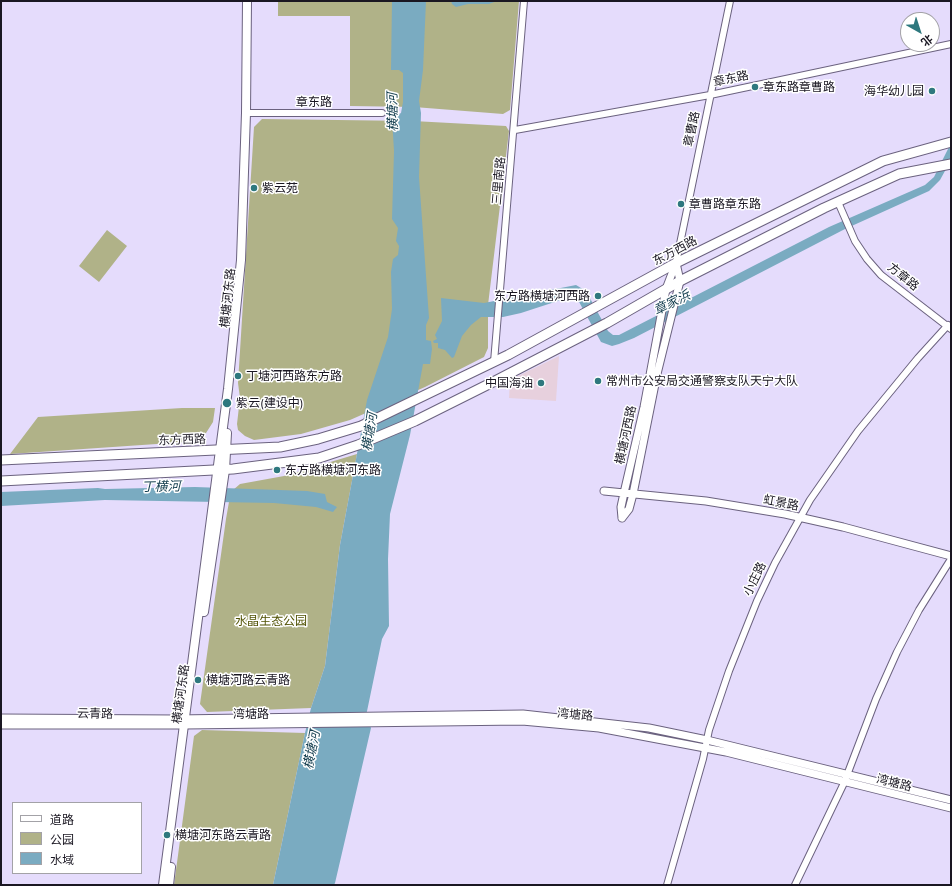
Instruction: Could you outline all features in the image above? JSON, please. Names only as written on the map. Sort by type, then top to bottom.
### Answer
[{"type":"main road","name":"横塘河东路","points":[[163,885],[187,722],[221,470],[244,261],[248,127],[246,113],[247,1]]},
{"type":"main road","name":"东方西路","points":[[1,460],[280,447],[318,439],[361,426],[494,362],[598,307],[676,262],[883,161],[950,143]]},
{"type":"main road","points":[[1,481],[221,470],[319,458],[358,445],[415,421],[607,323],[680,281],[838,202],[899,174],[951,164]]},
{"type":"main road","name":"横塘河东路","points":[[169,885],[187,722]]},
{"type":"street","name":"三里南路","points":[[494,362],[496,322],[515,130],[524,1]]},
{"type":"street","name":"章曹路","points":[[676,262],[730,1]]},
{"type":"street","name":"章东路","points":[[515,130],[710,95],[951,44]]},
{"type":"street","name":"章东路","points":[[246,113],[382,113]]},
{"type":"street","name":"方章路","points":[[838,202],[851,232],[867,258],[881,275],[949,327]]},
{"type":"street","name":"横塘河西路","points":[[676,262],[680,281],[657,374],[633,494],[629,509],[622,518],[621,507],[642,414],[666,289],[676,262]]},
{"type":"street","name":"小庄路","points":[[667,885],[707,740],[729,671],[757,601],[810,500],[858,430],[918,358],[949,327]]},
{"type":"street","name":"虹景路","points":[[604,491],[706,501],[800,518],[843,527],[951,558]]},
{"type":"street","points":[[795,885],[846,778],[876,698],[897,652],[919,610],[951,558]]},
{"type":"street","points":[[187,722],[301,716],[523,714],[649,728],[707,740],[846,778],[951,800]]},
{"type":"street","name":"云青路","points":[[1,718],[187,722]]},
{"type":"street","name":"湾塘路","points":[[187,722],[373,724],[522,721],[599,728],[706,748],[846,778],[951,808]]},
{"type":"street","name":"云青路","points":[[1,725],[187,722]]},
{"type":"shaded area","points":[[559,356],[556,401],[509,398],[510,380]]},
{"type":"green space","points":[[278,1],[519,1],[510,110],[503,114],[414,107],[350,106],[350,16],[278,16]]},
{"type":"green space","points":[[262,119],[413,121],[506,126],[509,131],[488,305],[488,348],[484,357],[425,387],[350,420],[301,434],[254,440],[245,436],[238,430],[237,424],[240,398],[238,383],[254,127]]},
{"type":"green space","points":[[107,230],[127,246],[99,282],[79,266]]},
{"type":"green space","points":[[182,408],[215,408],[213,422],[206,433],[198,440],[10,454],[38,417]]},
{"type":"green space","name":"水晶生态公园","points":[[357,454],[340,545],[325,666],[311,708],[207,712],[200,704],[226,519],[230,496],[233,490],[240,484],[284,476]]},
{"type":"green space","points":[[202,730],[305,733],[273,885],[174,885],[194,736]]},
{"type":"water","name":"横塘河","points":[[392,1],[426,1],[423,70],[419,101],[421,113],[419,177],[429,318],[426,325],[426,340],[431,341],[432,349],[430,364],[423,364],[410,435],[390,514],[388,559],[389,626],[382,639],[366,716],[371,728],[335,883],[334,885],[273,885],[305,733],[311,708],[325,666],[340,545],[367,400],[388,337],[392,309],[391,272],[393,259],[398,255],[399,246],[396,241],[398,228],[392,219],[394,151],[392,118],[401,113],[403,102],[403,73],[399,70],[391,70]]},
{"type":"water","points":[[451,1],[497,1],[489,4],[468,4],[456,7]]},
{"type":"water","points":[[951,143],[951,160],[940,180],[929,191],[845,229],[634,338],[619,344],[612,346],[601,342],[578,300],[570,297],[521,313],[503,317],[481,317],[471,325],[462,336],[454,357],[452,358],[445,350],[438,348],[438,343],[434,343],[433,341],[437,339],[435,335],[442,321],[441,298],[484,303],[576,285],[586,291],[608,331],[613,335],[619,335],[829,227],[925,185],[934,177]]},
{"type":"water","points":[[195,487],[307,491],[325,494],[327,502],[337,507],[333,512],[316,507],[274,503],[105,500],[1,506],[1,492],[98,488]]},
{"type":"place","name":"章东路章曹路","points":[[755,87]]},
{"type":"place","name":"海华幼儿园","points":[[932,91]]},
{"type":"place","name":"紫云苑","points":[[254,188]]},
{"type":"place","name":"章曹路章东路","points":[[681,204]]},
{"type":"place","name":"东方路横塘河西路","points":[[598,296]]},
{"type":"place","name":"丁塘河西路东方路","points":[[238,376]]},
{"type":"place","name":"常州市公安局交通警察支队天宁大队","points":[[598,381]]},
{"type":"place","name":"中国海油","points":[[541,383]]},
{"type":"place","name":"紫云(建设中)","points":[[227,403]]},
{"type":"place","name":"东方路横塘河东路","points":[[277,470]]},
{"type":"place","name":"横塘河路云青路","points":[[198,680]]},
{"type":"place","name":"横塘河东路云青路","points":[[167,835]]},
{"type":"water label","name":"章家浜","points":[[672,303]]},
{"type":"water label","name":"丁横河","points":[[161,487]]}]
